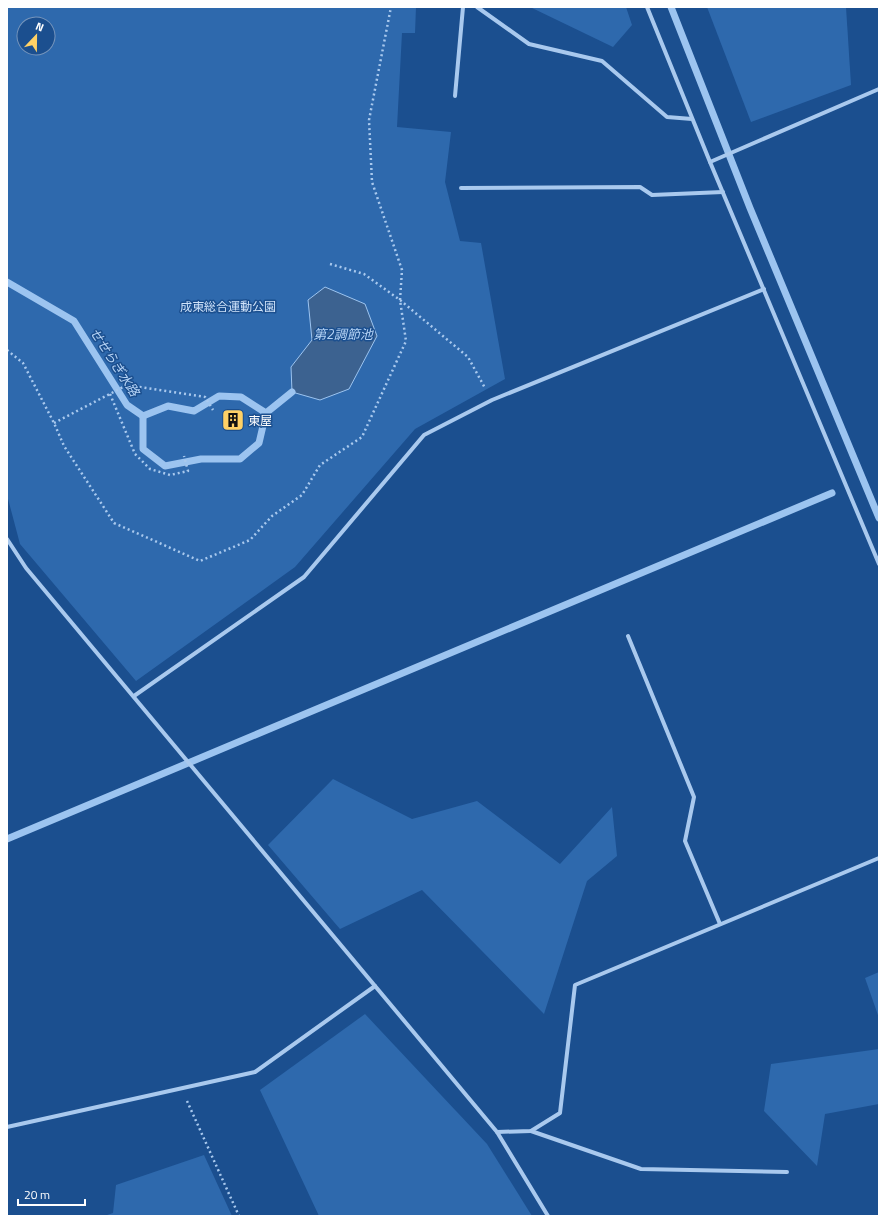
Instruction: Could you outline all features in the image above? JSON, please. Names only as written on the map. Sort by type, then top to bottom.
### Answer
[{"type":"street","points":[[455,96],[463,7]]},
{"type":"street","points":[[477,7],[529,44],[602,61],[667,117],[692,119]]},
{"type":"street","points":[[647,7],[692,119],[879,564]]},
{"type":"street","points":[[710,162],[742,147],[879,90]]},
{"type":"street","points":[[461,188],[640,188],[652,195],[723,192]]},
{"type":"street","points":[[134,696],[304,577],[424,435],[492,400],[764,289]]},
{"type":"street","points":[[7,539],[26,568],[497,1132],[548,1216]]},
{"type":"street","points":[[628,636],[694,797],[685,841],[720,924]]},
{"type":"street","points":[[531,1131],[560,1113],[575,985],[879,858]]},
{"type":"street","points":[[7,1127],[255,1072],[375,986]]},
{"type":"street","points":[[497,1132],[531,1131],[641,1169],[787,1172]]},
{"type":"path","points":[[7,350],[23,363],[54,423],[64,446],[114,523],[200,561],[250,540],[272,516],[302,495],[320,465],[362,437],[406,341],[400,300],[402,270],[372,182],[369,120],[391,7]]},
{"type":"path","points":[[330,264],[364,274],[400,300],[468,357],[492,400]]},
{"type":"path","points":[[54,423],[127,385],[205,397],[213,410]]},
{"type":"path","points":[[110,394],[135,454],[150,469],[170,474],[188,471],[184,456]]},
{"type":"path","points":[[181,1088],[239,1216]]},
{"type":"green space","name":"成東総合運動公園","points":[[7,7],[416,7],[415,33],[402,33],[397,127],[451,132],[445,182],[460,241],[481,243],[505,379],[415,429],[295,567],[136,681],[20,544],[7,495]]},
{"type":"green space","points":[[530,7],[626,7],[632,25],[613,47]]},
{"type":"green space","points":[[707,7],[846,7],[851,85],[751,122]]},
{"type":"green space","points":[[333,779],[412,819],[477,801],[560,864],[612,807],[617,856],[587,881],[544,1014],[422,890],[340,929],[268,845]]},
{"type":"green space","points":[[879,972],[879,1018],[865,978]]},
{"type":"green space","points":[[365,1014],[487,1144],[532,1216],[319,1216],[260,1090]]},
{"type":"green space","points":[[879,1049],[879,1104],[825,1114],[817,1166],[764,1111],[771,1064]]},
{"type":"green space","points":[[204,1155],[232,1216],[104,1216],[113,1213],[116,1185]]},
{"type":"water","name":"第2調節池","points":[[325,287],[365,304],[377,336],[349,389],[320,400],[292,392],[291,367],[312,340],[308,300]]},
{"type":"building","name":"東屋","points":[[229,417],[236,417],[240,423],[237,429],[230,429],[226,424]]},
{"type":"waterway","points":[[671,7],[750,208],[879,518]]},
{"type":"waterway","name":"せせらぎ水路","points":[[7,282],[74,321],[127,405],[143,416],[168,406],[194,411],[219,396],[241,397],[266,413],[292,392]]},
{"type":"waterway","points":[[143,416],[143,449],[165,466],[201,459],[240,459],[259,443],[266,413]]},
{"type":"waterway","points":[[7,839],[832,493]]},
{"type":"place","name":"東屋","points":[[233,420]]}]
